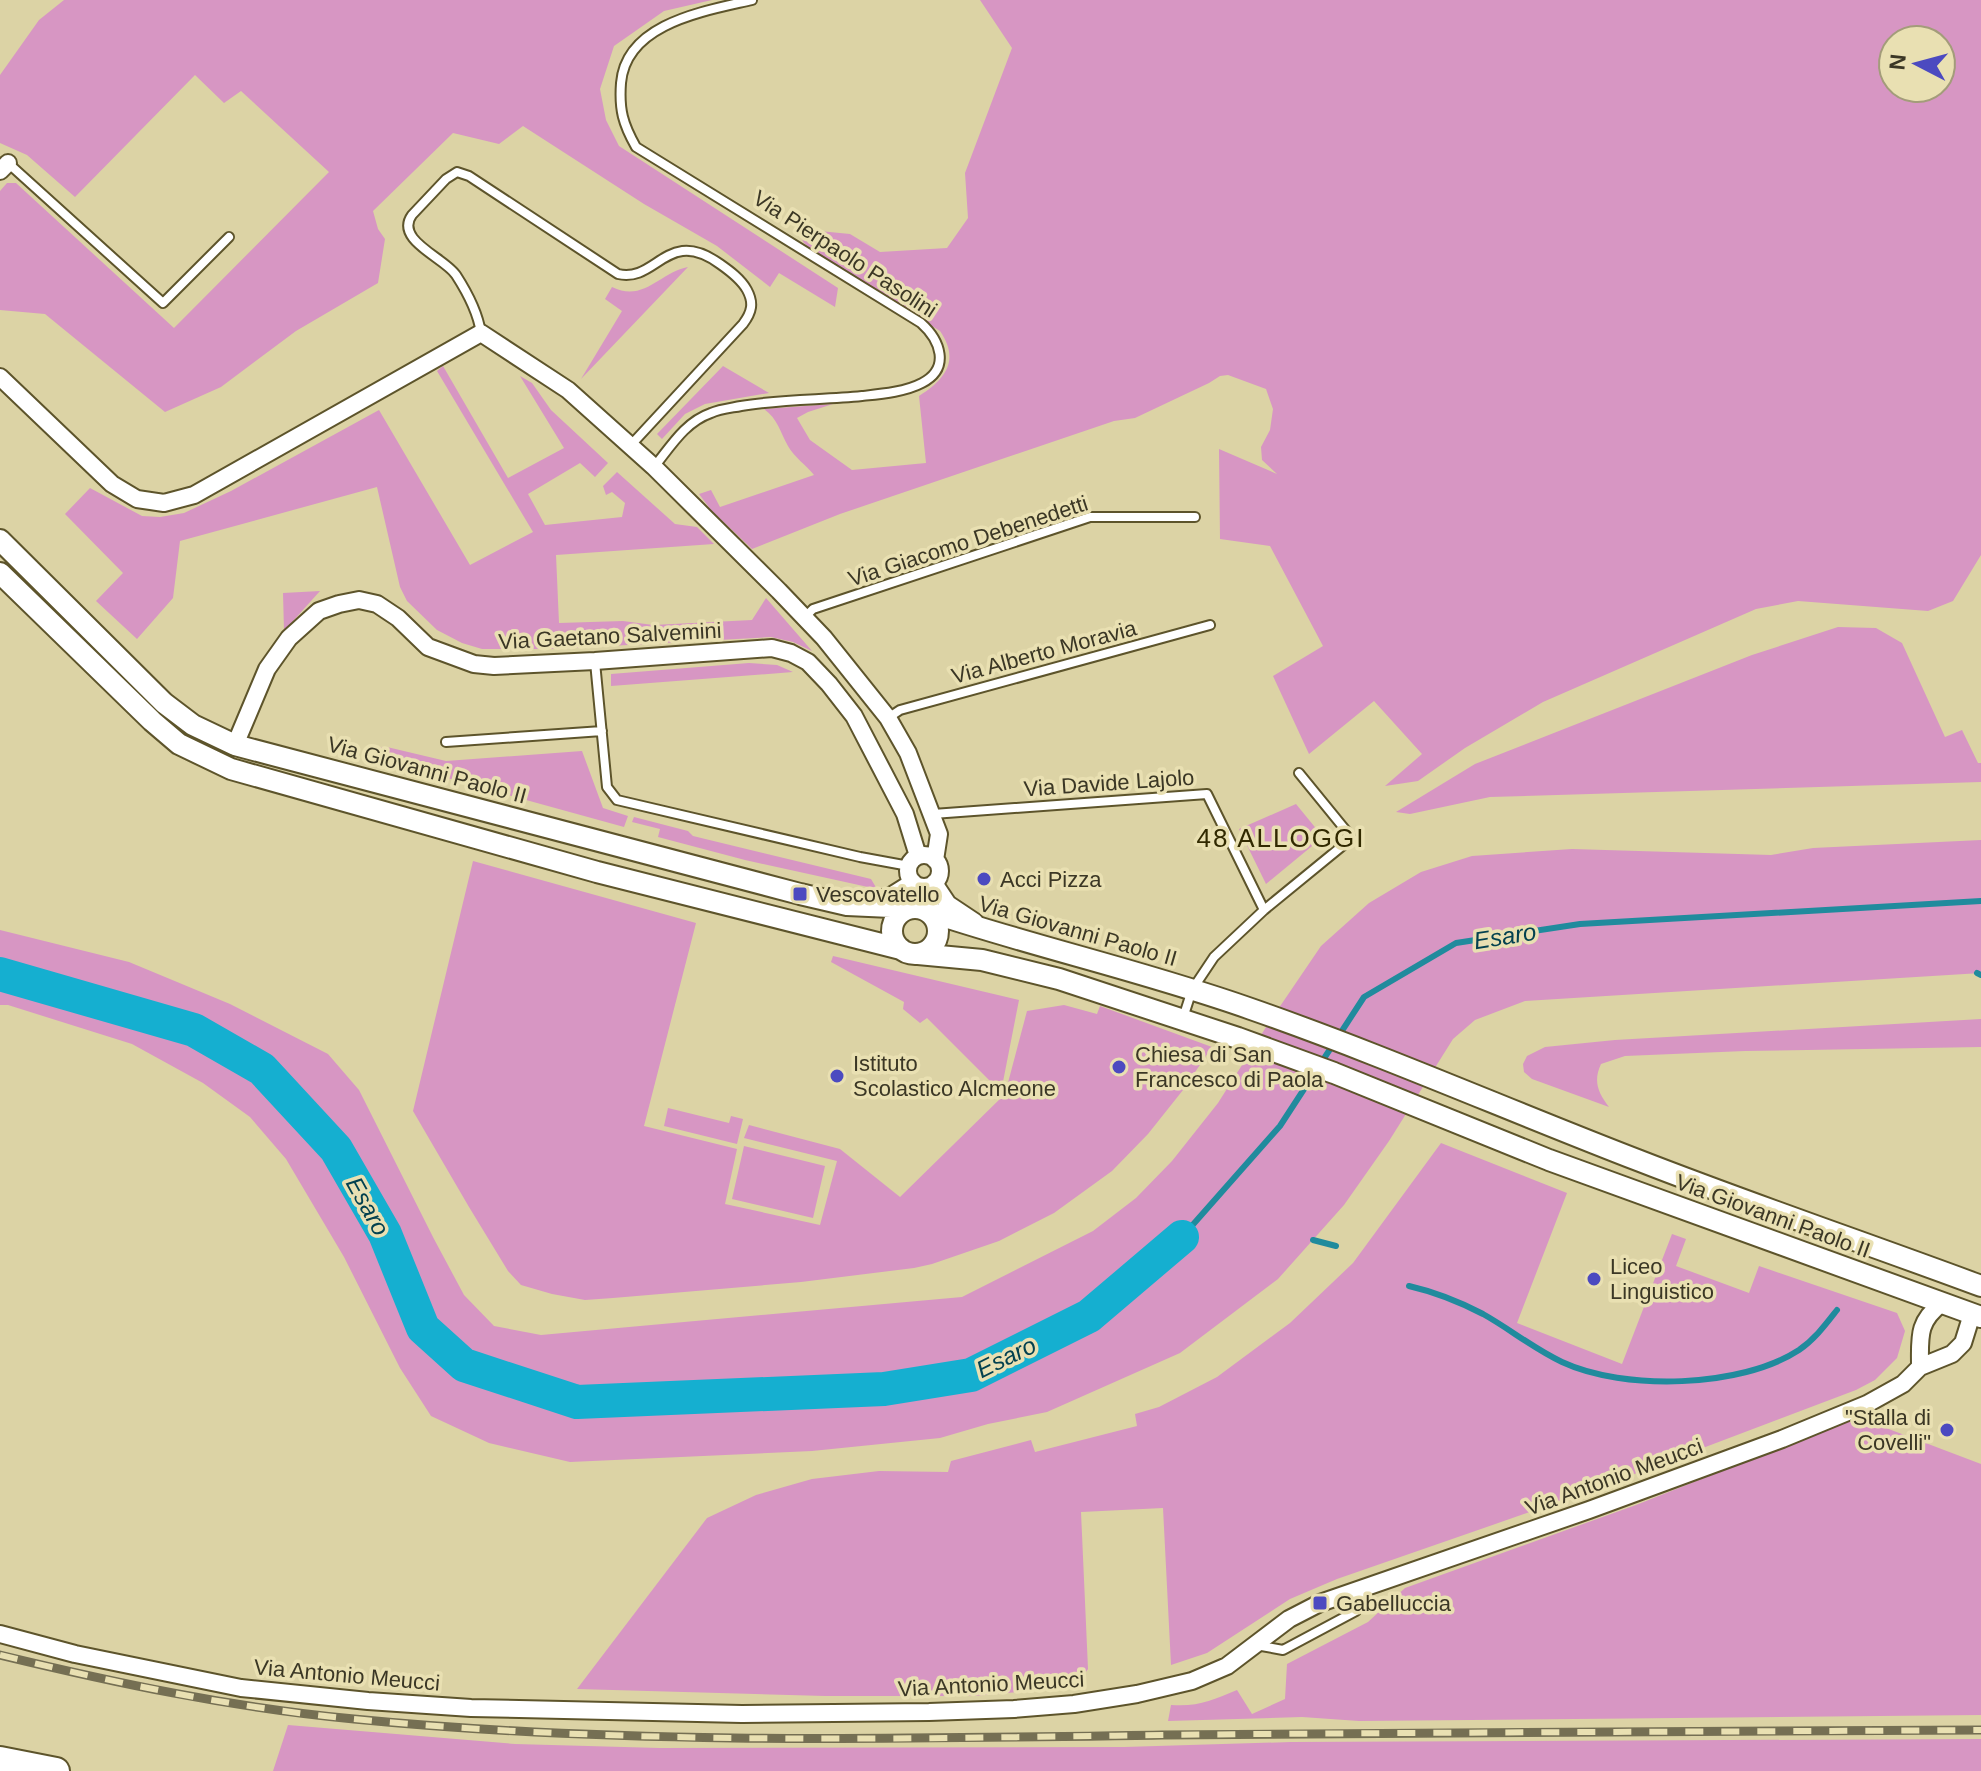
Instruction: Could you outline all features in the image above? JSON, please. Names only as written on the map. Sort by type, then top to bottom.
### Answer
[{"type":"main road","points":[[0,1760],[56,1771]]},
{"type":"street","points":[[0,377],[112,484],[137,499],[164,503],[194,495],[481,333],[568,390],[654,467],[804,618],[888,718],[908,753],[939,834],[935,860]]},
{"type":"street","name":"Via Giovanni Paolo II","points":[[0,540],[164,703],[193,725],[235,745],[847,905],[920,910],[1192,990],[1345,1043],[1656,1167],[1976,1285]]},
{"type":"street","points":[[0,573],[179,744],[231,769],[597,872],[910,952],[982,960],[1059,979],[1182,1020]]},
{"type":"street","name":"Via Gaetano Salvemini","points":[[235,745],[267,669],[289,638],[319,611],[359,600],[377,604],[398,618],[428,647],[474,664],[494,666],[595,661],[772,648],[808,662],[854,716],[905,814],[913,868]]},
{"type":"street","points":[[847,905],[889,897],[913,868],[927,855],[938,864],[939,874],[934,883],[922,886],[913,868]]},
{"type":"street","points":[[934,883],[948,904],[989,932]]},
{"type":"street","points":[[920,910],[936,922],[938,936],[931,948],[910,952],[896,944],[893,929],[899,915],[920,910]]},
{"type":"street","name":"Via Giovanni Paolo II","points":[[1182,1020],[1334,1073],[1549,1160],[1963,1310]]},
{"type":"street","points":[[1920,1367],[1922,1327],[1929,1313],[1963,1310],[1976,1285]]},
{"type":"street","name":"Via Antonio Meucci","points":[[0,1634],[75,1654],[241,1688],[471,1708],[742,1714],[929,1712],[1074,1704],[1137,1694],[1192,1681],[1227,1666],[1289,1619],[1309,1608],[1589,1510],[1782,1439],[1867,1404],[1903,1384],[1920,1367],[1952,1354],[1963,1343],[1963,1310]]},
{"type":"lane","name":"Via Pierpaolo Pasolini","points":[[654,467],[694,420],[713,412],[759,403],[894,391],[926,381],[939,359],[937,342],[921,323],[636,147],[624,127],[620,98],[622,76],[630,54],[649,33],[707,11],[752,0]]},
{"type":"lane","points":[[4,167],[163,303],[229,237]]},
{"type":"lane","points":[[481,333],[479,318],[455,272],[412,239],[408,229],[412,215],[446,179],[457,172],[469,176],[618,274],[636,274],[681,251],[700,253],[721,265],[748,291],[752,302],[750,314],[630,446]]},
{"type":"lane","name":"Via Giacomo Debenedetti","points":[[804,618],[813,609],[1090,517],[1195,517]]},
{"type":"lane","name":"Via Alberto Moravia","points":[[888,718],[900,710],[1210,625]]},
{"type":"lane","points":[[595,661],[607,787],[617,800],[913,868]]},
{"type":"lane","points":[[446,742],[602,731]]},
{"type":"lane","points":[[1182,1020],[1192,990],[1214,957],[1264,910],[1352,838],[1299,773]]},
{"type":"lane","name":"Via Davide Lajolo","points":[[933,814],[1207,794],[1264,910]]},
{"type":"lane","points":[[1255,1645],[1283,1650],[1356,1611],[1365,1587]]},
{"type":"shaded area","points":[[64,0],[712,0],[664,11],[614,46],[600,89],[606,120],[619,146],[838,288],[835,307],[779,273],[770,287],[717,246],[644,204],[523,126],[499,144],[453,133],[373,211],[378,229],[385,239],[378,283],[296,331],[221,387],[165,412],[45,314],[0,310],[0,191],[7,183],[16,183],[174,328],[329,172],[241,91],[224,103],[195,75],[75,197],[27,155],[0,143],[0,75],[39,20]]},
{"type":"shaded area","points":[[980,0],[1981,0],[1981,555],[1953,601],[1928,611],[1798,601],[1756,609],[1543,702],[1465,748],[1418,781],[1385,786],[1422,754],[1374,701],[1309,754],[1273,676],[1323,646],[1270,546],[1220,539],[1219,449],[1277,474],[1262,460],[1261,447],[1270,430],[1273,409],[1266,389],[1228,375],[1220,376],[1135,418],[1114,421],[840,514],[752,549],[711,510],[699,494],[711,490],[720,507],[814,475],[791,450],[776,421],[764,409],[833,404],[797,418],[810,440],[852,470],[926,463],[919,396],[943,376],[949,360],[946,341],[940,331],[812,250],[800,236],[809,230],[850,234],[880,252],[947,248],[968,218],[965,173],[1012,48]]},
{"type":"shaded area","points":[[688,267],[581,379],[622,311],[605,299],[612,287],[623,291],[643,289]]},
{"type":"shaded area","points":[[443,366],[508,478],[564,448],[520,376],[532,383],[551,410],[608,463],[595,477],[580,463],[528,494],[545,525],[622,517],[625,503],[612,492],[606,495],[603,486],[617,472],[675,524],[697,527],[714,544],[556,555],[559,623],[623,621],[653,625],[752,620],[766,598],[812,651],[771,637],[555,649],[482,649],[462,643],[437,630],[407,601],[400,587],[377,487],[180,541],[173,598],[137,639],[96,601],[123,573],[65,514],[90,488],[142,516],[184,513],[231,491],[379,410],[470,565],[533,532],[437,371]]},
{"type":"shaded area","points":[[723,366],[769,393],[705,404],[685,414],[662,439],[657,434]]},
{"type":"shaded area","points":[[320,591],[284,631],[283,593]]},
{"type":"shaded area","points":[[1838,627],[1876,628],[1902,643],[1945,737],[1962,730],[1978,763],[1981,763],[1981,782],[1490,797],[1410,814],[1396,812],[1475,764],[1752,655]]},
{"type":"shaded area","points":[[749,663],[777,665],[793,672],[611,686],[611,674]]},
{"type":"shaded area","points":[[387,747],[446,761],[582,751],[603,808],[628,816],[624,827],[365,757],[364,749]]},
{"type":"shaded area","points":[[1296,804],[1323,837],[1266,884],[1239,829]]},
{"type":"shaded area","points":[[634,817],[688,831],[693,836],[871,879],[877,889],[658,837],[660,829],[632,822]]},
{"type":"shaded area","points":[[1981,840],[1981,973],[1525,1001],[1475,1020],[1453,1039],[1389,1141],[1344,1205],[1278,1279],[1180,1353],[1047,1412],[940,1438],[812,1451],[570,1462],[489,1443],[431,1416],[400,1368],[344,1257],[286,1159],[250,1117],[203,1083],[132,1044],[0,1005],[0,930],[129,962],[230,1004],[328,1054],[359,1090],[464,1295],[494,1326],[541,1335],[962,1297],[1093,1231],[1136,1198],[1172,1161],[1218,1103],[1321,946],[1369,903],[1421,872],[1472,856],[1572,849],[1771,855],[1813,848]]},
{"type":"shaded area","points":[[473,861],[696,923],[644,1126],[737,1149],[725,1204],[820,1225],[837,1161],[744,1138],[749,1125],[840,1149],[900,1197],[1005,1094],[1027,1011],[1064,1005],[1097,1014],[1100,1006],[1212,1047],[1148,1134],[1112,1171],[1054,1213],[999,1241],[914,1268],[801,1282],[585,1300],[552,1294],[521,1285],[508,1271],[413,1111]]},
{"type":"shaded area","points":[[833,956],[1019,1000],[1001,1092],[927,1018],[920,1023],[903,1009],[904,1002],[831,962]]},
{"type":"shaded area","points":[[1981,1019],[1981,1047],[1625,1056],[1601,1064],[1597,1076],[1598,1087],[1609,1107],[1532,1079],[1524,1072],[1523,1064],[1527,1056],[1545,1047],[1615,1040]]},
{"type":"shaded area","points":[[668,1108],[729,1123],[731,1116],[743,1119],[737,1144],[664,1126]]},
{"type":"shaded area","points":[[1441,1143],[1567,1193],[1517,1323],[1622,1364],[1672,1234],[1686,1239],[1676,1266],[1749,1293],[1759,1266],[1897,1313],[1905,1331],[1897,1358],[1875,1380],[1856,1390],[1576,1496],[1337,1579],[1290,1599],[1207,1653],[1171,1665],[1163,1508],[1081,1512],[1088,1669],[1075,1687],[973,1696],[825,1696],[577,1689],[707,1518],[756,1495],[812,1479],[879,1471],[948,1472],[951,1461],[1031,1440],[1035,1452],[1137,1426],[1135,1414],[1159,1407],[1217,1377],[1290,1323],[1353,1263]]},
{"type":"shaded area","points":[[744,1146],[825,1166],[813,1218],[732,1199]]},
{"type":"shaded area","points":[[1857,1417],[1981,1464],[1981,1715],[1359,1721],[1302,1717],[1168,1721],[1171,1705],[1198,1704],[1237,1690],[1252,1714],[1285,1699],[1287,1664],[1368,1622],[1405,1588],[1636,1505]]},
{"type":"shaded area","points":[[288,1725],[515,1744],[660,1748],[1981,1739],[1981,1771],[273,1771]]},
{"type":"waterway","name":"Esaro","points":[[1182,1237],[1280,1126],[1364,997],[1456,943],[1580,924],[1981,901]]},
{"type":"waterway","points":[[1977,973],[1981,975]]},
{"type":"waterway","name":"Esaro","points":[[0,974],[194,1030],[262,1069],[336,1149],[385,1234],[423,1328],[464,1365],[577,1402],[884,1389],[971,1375],[1089,1316],[1182,1237]]},
{"type":"waterway","points":[[1313,1240],[1336,1246]]},
{"type":"waterway","points":[[1409,1286],[1438,1294],[1474,1310],[1562,1362],[1617,1378],[1649,1381],[1715,1378],[1775,1363],[1805,1346],[1837,1310]]},
{"type":"railway","points":[[0,1655],[131,1685],[264,1708],[455,1727],[656,1737],[858,1739],[1981,1730]]},
{"type":"place","name":"Acci Pizza","points":[[984,879]]},
{"type":"place","name":"Vescovatello","points":[[800,894]]},
{"type":"place","name":"Chiesa di San Francesco di Paola","points":[[1119,1067]]},
{"type":"place","name":"Istituto Scolastico Alcmeone","points":[[837,1076]]},
{"type":"place","name":"Liceo Linguistico","points":[[1594,1279]]},
{"type":"place","name":"\"Stalla di Covelli\"","points":[[1947,1430]]},
{"type":"place","name":"Gabelluccia","points":[[1320,1603]]},
{"type":"district","name":"48 ALLOGGI","points":[[1281,838]]}]
